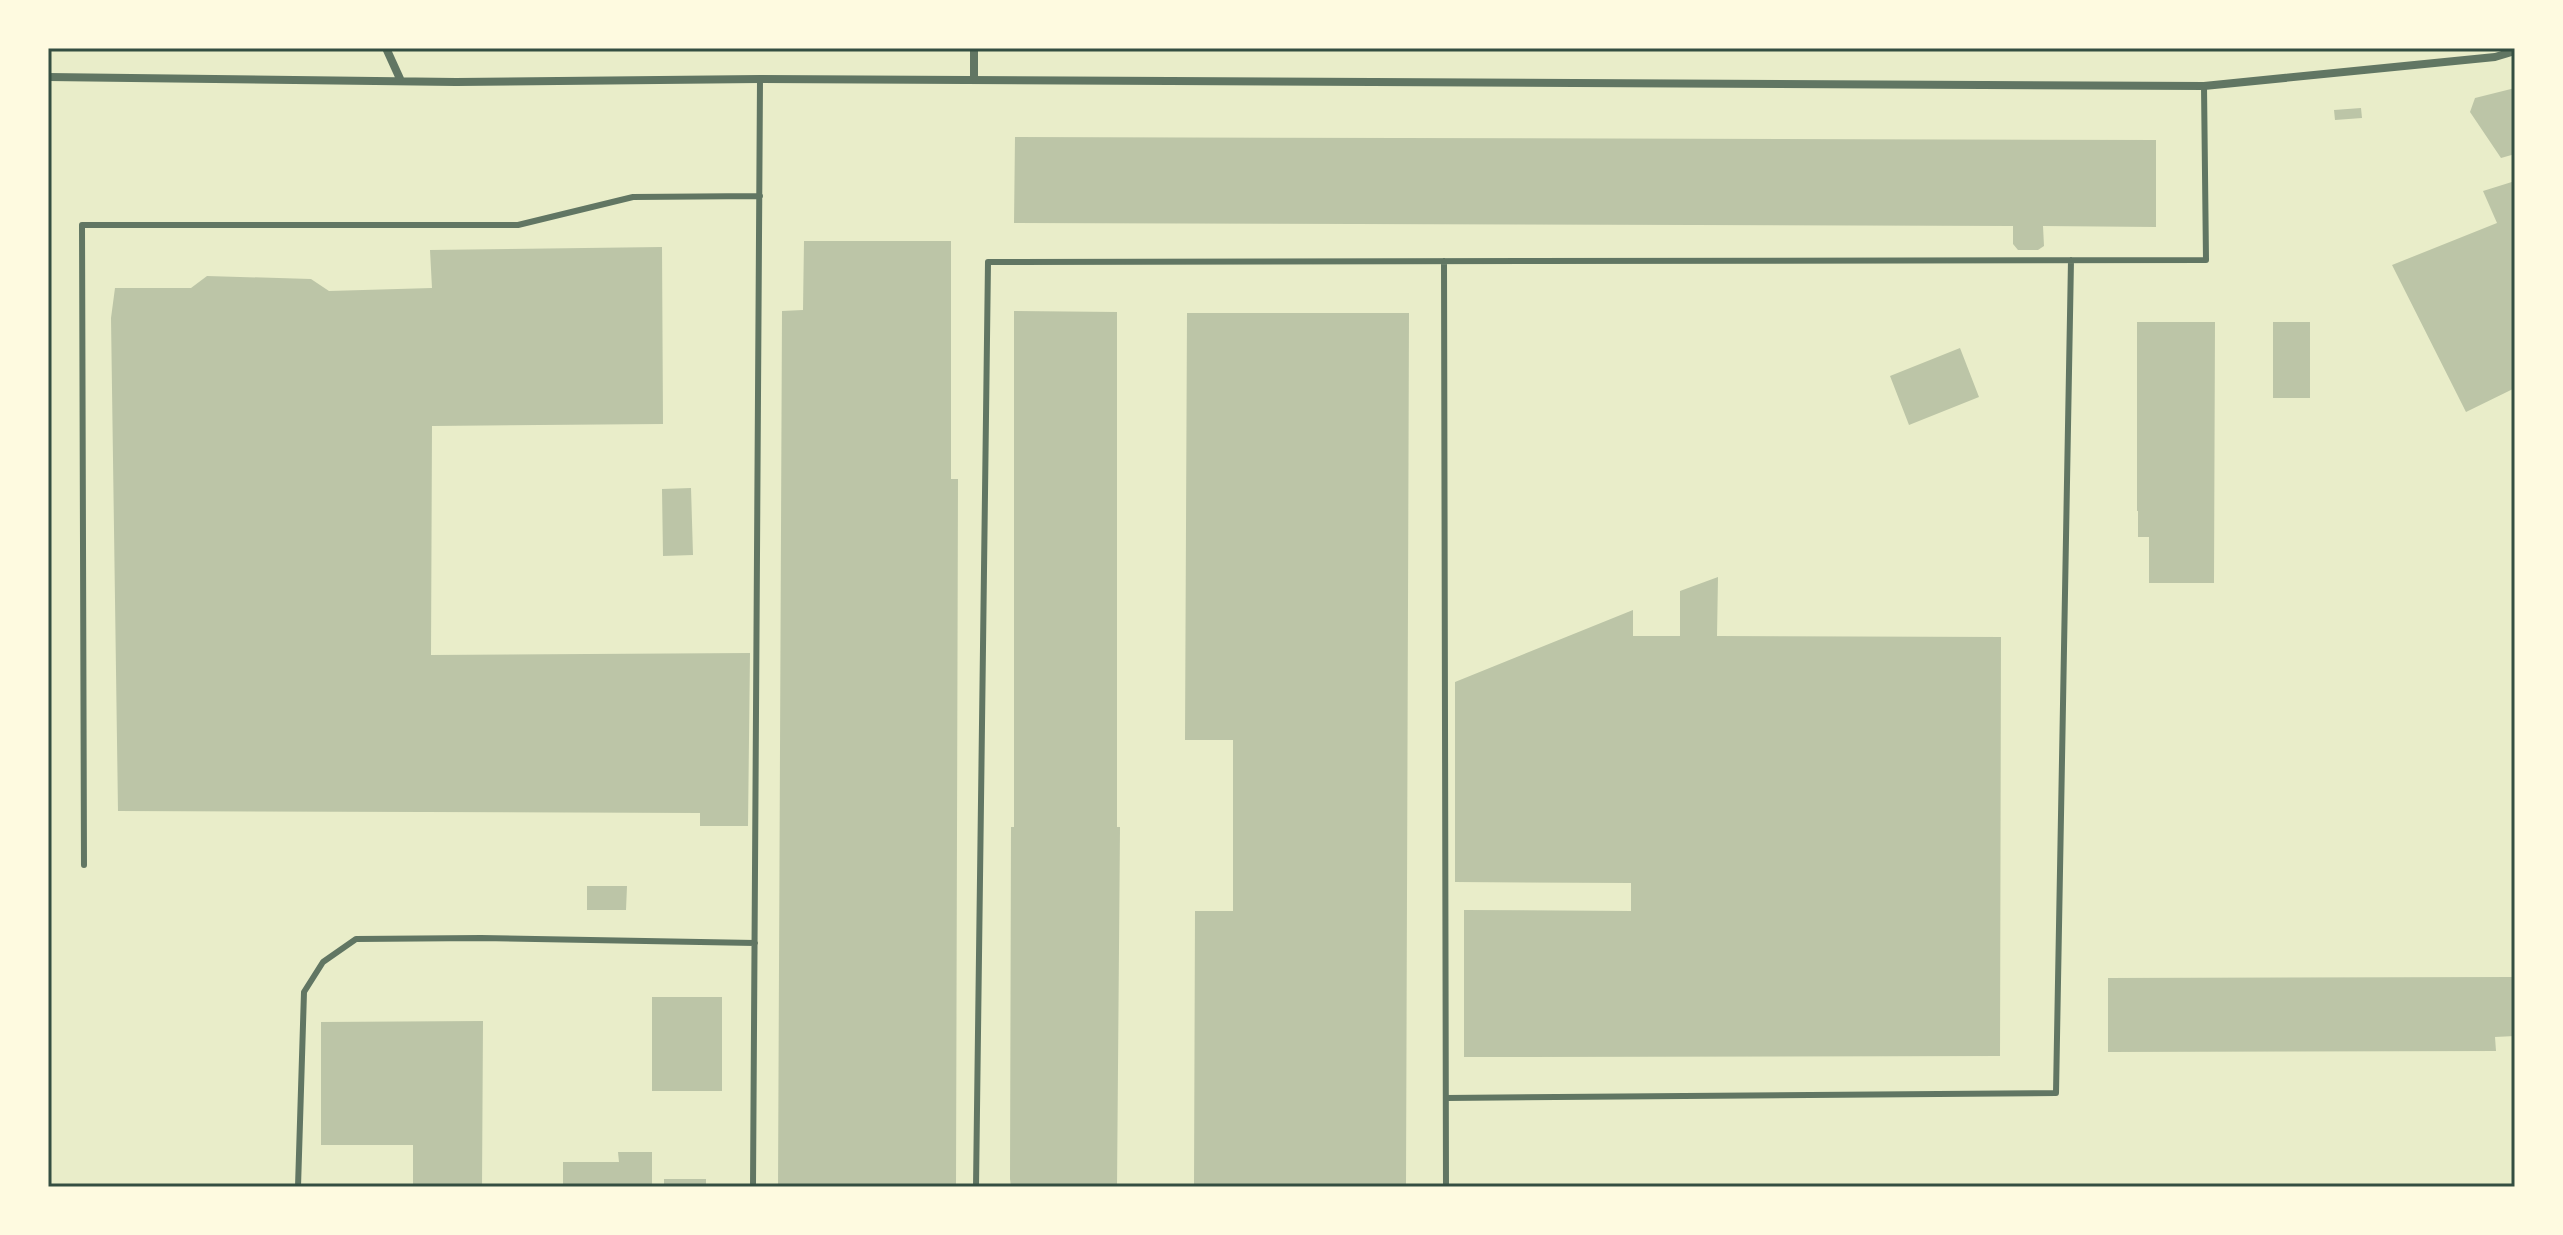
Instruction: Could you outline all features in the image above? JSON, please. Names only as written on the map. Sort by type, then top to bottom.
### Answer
[{"type":"street","points":[[386,48],[401,81]]},
{"type":"street","points":[[974,48],[974,80]]},
{"type":"street","points":[[48,77],[456,82],[760,79],[2204,86],[2495,57],[2515,51]]},
{"type":"lane","points":[[753,1187],[760,79]]},
{"type":"lane","points":[[976,1187],[988,262],[2206,260],[2204,86]]},
{"type":"lane","points":[[84,865],[82,225],[518,225],[633,197],[760,196]]},
{"type":"lane","points":[[1446,1098],[2056,1093],[2071,260]]},
{"type":"lane","points":[[1444,261],[1446,1187]]},
{"type":"lane","points":[[298,1187],[304,992],[323,962],[356,939],[755,943]]},
{"type":"building","points":[[2515,88],[2515,154],[2501,158],[2470,112],[2475,98]]},
{"type":"building","points":[[2361,108],[2362,118],[2335,120],[2334,110]]},
{"type":"building","points":[[1015,137],[2156,140],[2156,227],[2043,226],[2044,246],[2038,250],[2018,250],[2013,244],[2013,226],[1014,223]]},
{"type":"building","points":[[2515,181],[2515,255],[2512,256],[2515,263],[2515,388],[2466,412],[2392,265],[2497,223],[2483,191]]},
{"type":"building","points":[[804,241],[951,241],[951,479],[958,479],[956,1187],[778,1187],[782,311],[803,310]]},
{"type":"building","points":[[662,247],[663,424],[432,426],[431,655],[750,653],[748,826],[700,826],[700,813],[118,811],[111,318],[115,288],[191,288],[207,276],[311,279],[329,291],[432,288],[430,250]]},
{"type":"building","points":[[1014,311],[1117,312],[1117,827],[1120,827],[1117,1187],[1011,1187],[1010,1179]]},
{"type":"building","points":[[1187,313],[1409,313],[1406,1187],[1194,1187],[1195,911],[1233,911],[1233,740],[1185,740]]},
{"type":"building","points":[[2137,322],[2215,322],[2214,583],[2149,583],[2149,537],[2138,537]]},
{"type":"building","points":[[2273,322],[2310,322],[2310,398],[2273,398]]},
{"type":"building","points":[[1960,348],[1979,397],[1909,425],[1890,376]]},
{"type":"building","points":[[691,488],[693,555],[663,556],[662,489]]},
{"type":"building","points":[[1718,577],[1717,636],[2001,637],[2000,1056],[1464,1057],[1464,910],[1631,911],[1631,883],[1455,882],[1455,682],[1633,610],[1633,636],[1680,636],[1680,591]]},
{"type":"building","points":[[587,886],[627,886],[626,910],[587,910]]},
{"type":"building","points":[[2515,977],[2515,1036],[2495,1037],[2496,1051],[2108,1052],[2108,978]]},
{"type":"building","points":[[652,997],[722,997],[722,1091],[652,1091]]},
{"type":"building","points":[[483,1021],[482,1187],[413,1187],[413,1145],[321,1145],[321,1022]]},
{"type":"building","points":[[618,1152],[652,1152],[652,1184],[641,1184],[641,1187],[563,1187],[563,1162],[619,1162]]},
{"type":"building","points":[[664,1179],[706,1179],[706,1187],[664,1187]]}]
